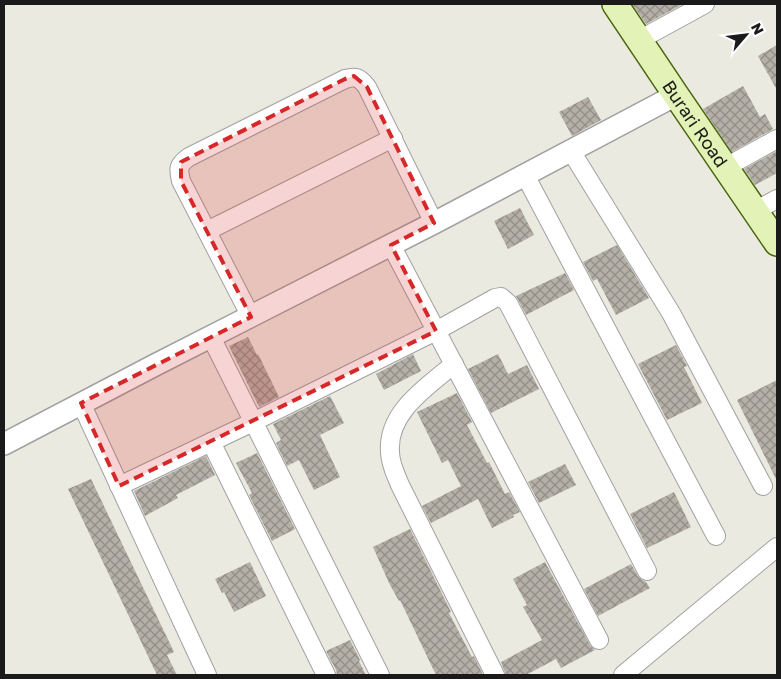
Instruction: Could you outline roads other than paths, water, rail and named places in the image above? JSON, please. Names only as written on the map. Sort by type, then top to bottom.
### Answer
[{"type":"main road","name":"Burari Road","points":[[615,4],[777,243]]},
{"type":"street","points":[[639,40],[705,4]]},
{"type":"street","points":[[251,317],[181,181],[178,170],[181,162],[189,157],[354,76],[361,79],[367,87],[434,223]]},
{"type":"street","points":[[4,444],[434,223],[676,95]]},
{"type":"street","points":[[207,231],[393,138]]},
{"type":"street","points":[[726,167],[777,139]]},
{"type":"street","points":[[571,151],[671,313],[763,486]]},
{"type":"street","points":[[525,175],[716,536]]},
{"type":"street","points":[[755,211],[777,199]]},
{"type":"street","points":[[391,245],[599,640]]},
{"type":"street","points":[[119,486],[253,422],[436,330],[495,298],[501,297],[508,303],[647,572]]},
{"type":"street","points":[[211,337],[380,675]]},
{"type":"street","points":[[454,364],[403,411],[390,438],[390,452],[392,466],[400,486],[495,675]]},
{"type":"street","points":[[81,403],[207,675]]},
{"type":"street","points":[[211,442],[326,675]]},
{"type":"street","points":[[623,675],[777,547]]}]
